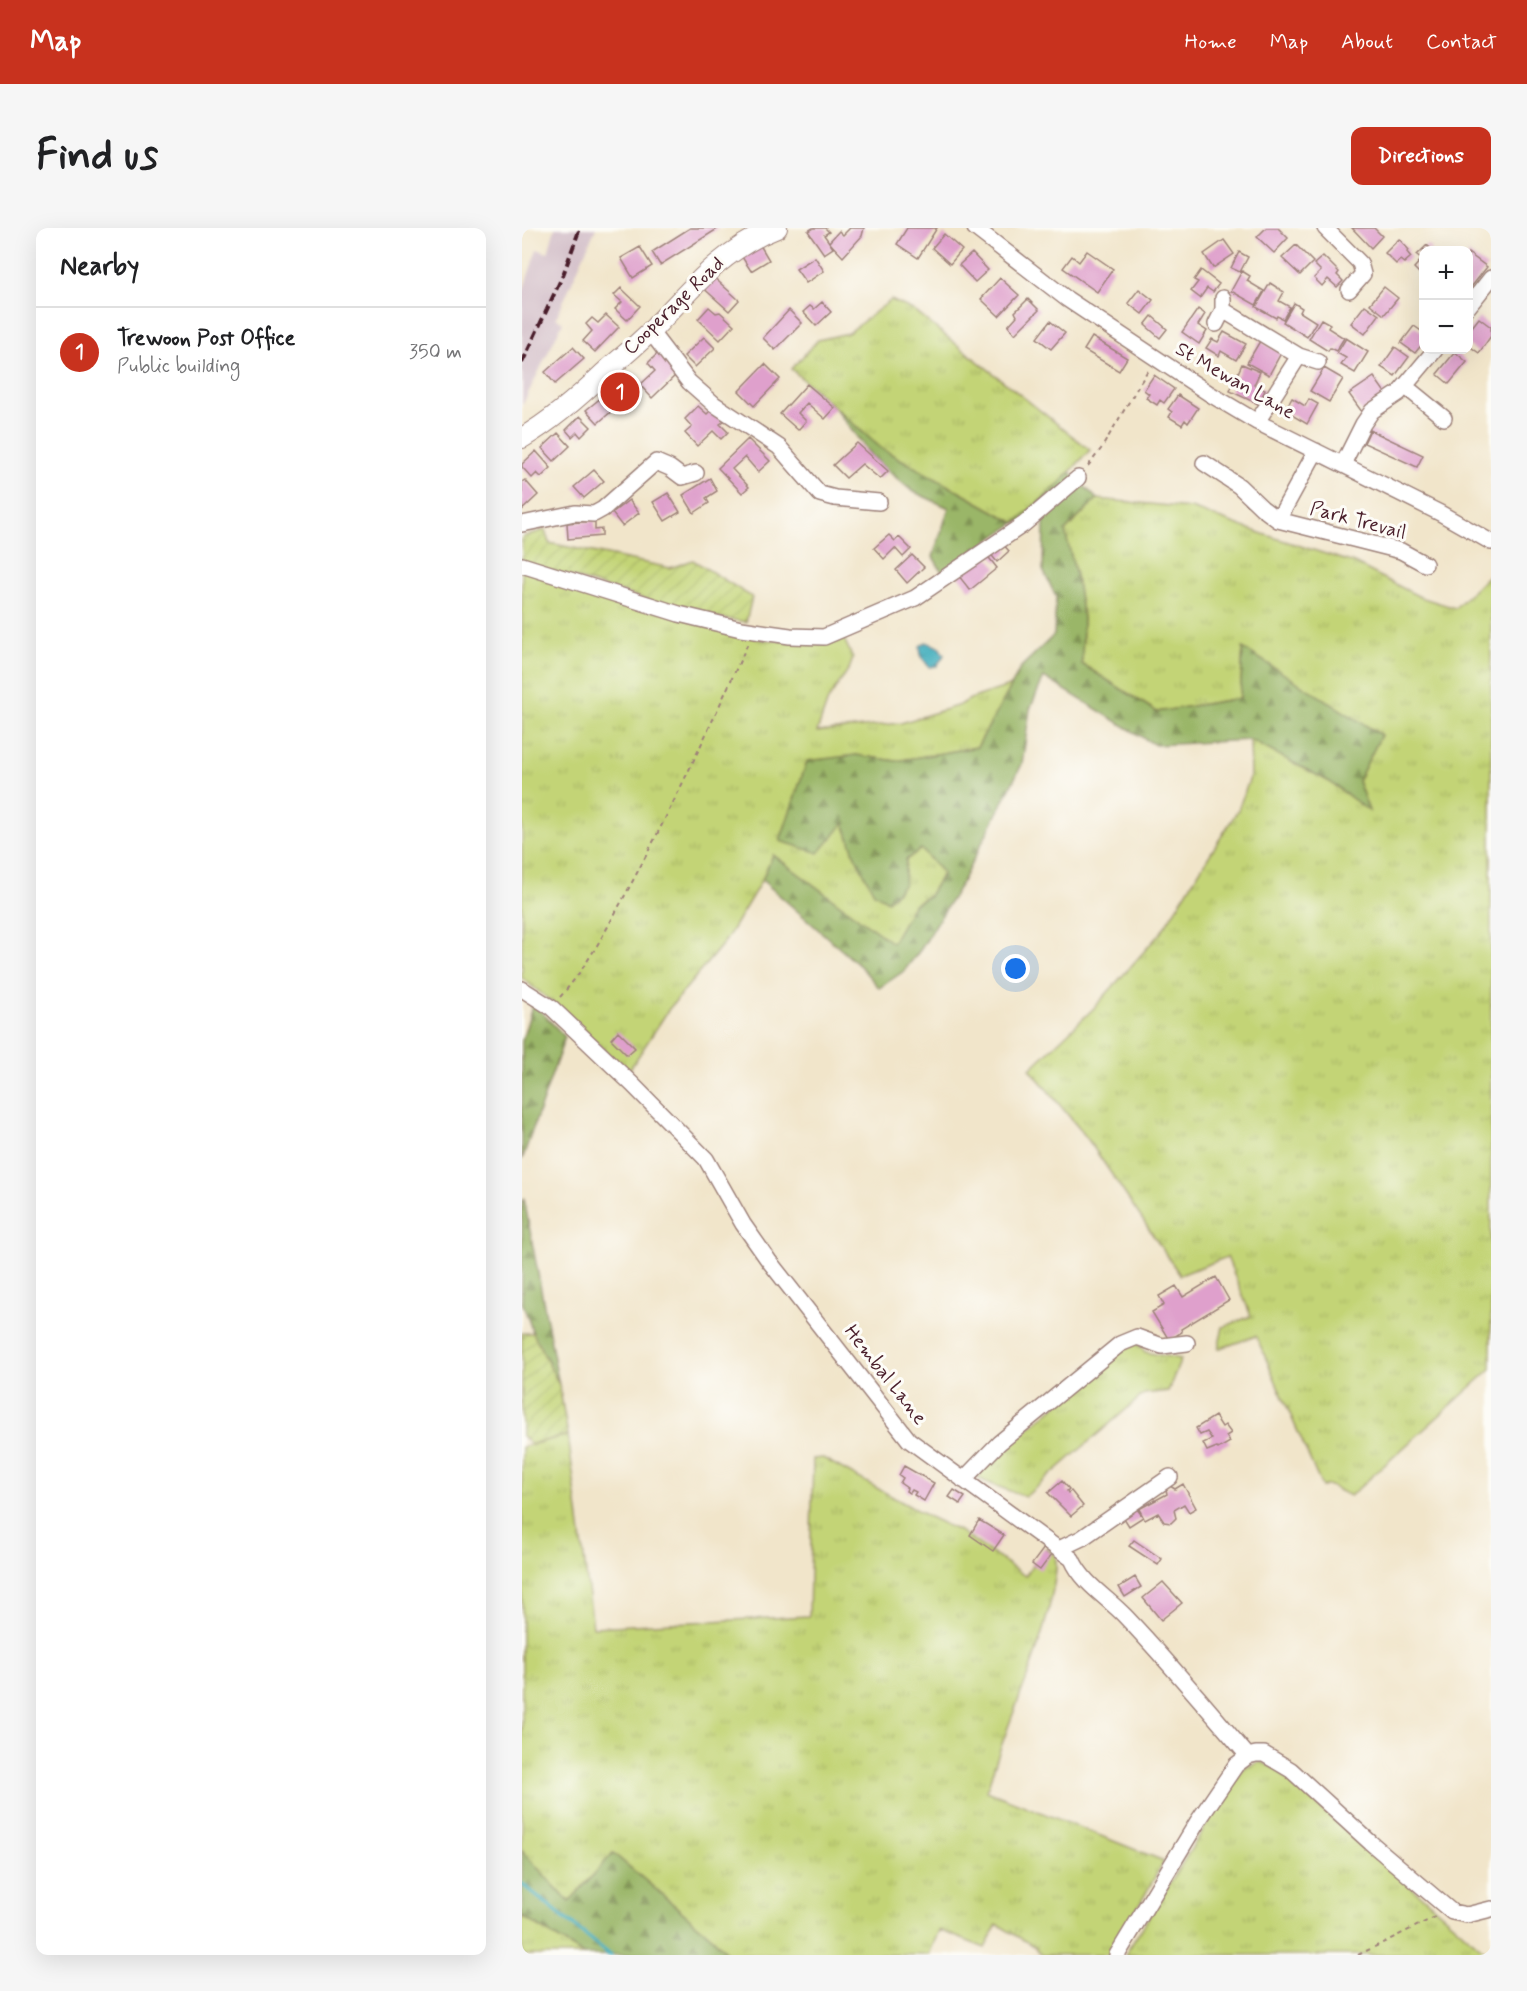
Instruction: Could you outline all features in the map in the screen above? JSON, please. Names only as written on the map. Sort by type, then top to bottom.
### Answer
[{"type":"main road","name":"Cooperage Road","points":[[522,438],[565,409],[650,332],[711,268],[753,232],[777,228]]},
{"type":"street","name":"St Mewan Lane","points":[[975,228],[1067,299],[1257,422],[1440,513],[1491,542]]},
{"type":"street","points":[[1325,228],[1360,263],[1363,274],[1349,290]]},
{"type":"street","points":[[1473,301],[1491,278]]},
{"type":"street","points":[[1221,311],[1299,356],[1318,362]]},
{"type":"street","points":[[650,332],[689,382],[714,404],[779,447],[820,494],[834,498],[879,502]]},
{"type":"street","points":[[1343,464],[1372,411],[1406,387],[1432,354]]},
{"type":"street","points":[[1257,422],[1299,356]]},
{"type":"street","points":[[1406,387],[1444,418]]},
{"type":"street","name":"Park Trevail","points":[[1278,520],[1316,451]]},
{"type":"street","points":[[522,524],[575,513],[594,514],[603,509],[656,462],[682,477],[696,473]]},
{"type":"street","name":"Park Trevail","points":[[1204,463],[1239,486],[1278,520],[1401,552],[1425,564]]},
{"type":"street","points":[[522,565],[679,614],[753,631],[790,636],[824,637],[915,598],[1024,524],[1078,478]]},
{"type":"street","points":[[522,1006],[524,990]]},
{"type":"street","name":"Hembal Lane","points":[[524,990],[552,1008],[706,1159],[743,1224],[769,1261],[909,1440],[1072,1559],[1077,1572],[1116,1606],[1248,1756]]},
{"type":"street","points":[[963,1480],[999,1443],[1120,1344],[1137,1337],[1162,1346],[1187,1343]]},
{"type":"street","points":[[1059,1549],[1082,1538],[1170,1477]]},
{"type":"street","points":[[1117,1955],[1198,1821],[1236,1766],[1248,1756],[1264,1754],[1291,1770],[1449,1910],[1467,1915],[1491,1909]]},
{"type":"path","points":[[1078,478],[1101,449],[1155,358]]},
{"type":"path","points":[[560,998],[594,953],[652,844],[685,780],[753,631]]},
{"type":"path","points":[[1358,1955],[1449,1910]]},
{"type":"shaded area","points":[[555,228],[596,228],[556,318],[563,322],[522,406],[522,294],[537,249],[548,253]]},
{"type":"green space","points":[[891,300],[913,310],[1090,450],[1056,487],[1015,523],[882,449],[791,369],[818,340],[848,333]]},
{"type":"green space","points":[[835,408],[882,449],[1015,523],[942,572],[933,557],[949,508],[912,491],[873,458]]},
{"type":"green space","points":[[1070,472],[1097,499],[1065,531],[1083,618],[1082,664],[1157,712],[1240,698],[1243,648],[1381,735],[1358,781],[1369,811],[1330,782],[1250,740],[1155,745],[1044,677],[1030,709],[1022,764],[962,882],[921,949],[904,971],[879,988],[861,967],[762,880],[773,855],[892,943],[914,904],[929,896],[943,873],[921,849],[906,860],[904,884],[888,901],[874,893],[855,856],[844,823],[819,853],[780,841],[807,761],[856,755],[896,761],[977,747],[1020,668],[1054,635],[1056,597],[1043,570],[1044,519],[1015,523]]},
{"type":"green space","points":[[1097,499],[1191,508],[1354,563],[1420,597],[1455,608],[1491,573],[1491,1369],[1350,1496],[1328,1485],[1322,1487],[1256,1336],[1218,1349],[1223,1327],[1251,1316],[1227,1257],[1180,1275],[1087,1138],[1030,1069],[1094,1008],[1162,931],[1238,810],[1251,775],[1250,740],[1330,782],[1368,810],[1358,781],[1381,735],[1243,649],[1240,698],[1157,712],[1082,664],[1083,618],[1065,531]]},
{"type":"green space","points":[[545,530],[549,543],[670,568],[693,560],[752,597],[746,622],[695,614],[522,562],[522,537]]},
{"type":"green space","points":[[522,569],[753,631],[756,639],[801,642],[842,635],[853,658],[850,667],[828,700],[817,732],[901,723],[960,705],[970,699],[1012,685],[977,747],[896,761],[856,755],[844,822],[855,856],[903,884],[906,860],[921,849],[943,873],[929,896],[914,904],[892,943],[773,855],[762,880],[726,940],[669,1009],[628,1072],[558,1007],[522,978]]},
{"type":"green space","points":[[533,1003],[565,1037],[522,1160],[522,1041]]},
{"type":"green space","points":[[524,1199],[559,1385],[533,1333],[522,1301],[522,1202]]},
{"type":"green space","points":[[522,1333],[533,1333],[559,1385],[568,1435],[531,1444],[522,1436]]},
{"type":"green space","points":[[1138,1343],[1145,1352],[1181,1359],[1168,1391],[1144,1394],[1025,1497],[976,1478],[1009,1445],[1122,1350]]},
{"type":"green space","points":[[568,1435],[593,1627],[809,1616],[813,1459],[823,1458],[927,1516],[961,1532],[1025,1576],[1046,1548],[1055,1554],[1055,1576],[1045,1624],[987,1791],[1164,1861],[1111,1955],[1042,1955],[1035,1947],[997,1924],[985,1948],[939,1930],[929,1955],[728,1955],[714,1939],[613,1853],[569,1902],[522,1851],[522,1447]]},
{"type":"green space","points":[[1261,1762],[1276,1769],[1489,1955],[1125,1955],[1228,1790],[1245,1767]]},
{"type":"green space","points":[[522,1851],[569,1902],[613,1853],[714,1939],[728,1955],[584,1955],[522,1916]]},
{"type":"green space","points":[[522,1916],[584,1955],[522,1955]]},
{"type":"water","points":[[926,642],[939,647],[944,655],[937,666],[929,667],[921,656],[920,646]]},
{"type":"building","points":[[690,228],[719,228],[660,265],[652,252]]},
{"type":"building","points":[[813,228],[825,228],[829,232],[824,235],[833,248],[824,254],[808,231]]},
{"type":"building","points":[[850,228],[864,228],[862,236],[843,257],[829,242],[839,231],[843,235]]},
{"type":"building","points":[[907,228],[937,228],[918,258],[897,244]]},
{"type":"building","points":[[1266,228],[1278,228],[1288,238],[1274,253],[1257,237]]},
{"type":"building","points":[[1352,228],[1374,228],[1382,236],[1371,248]]},
{"type":"building","points":[[944,234],[962,250],[950,264],[932,248]]},
{"type":"building","points":[[1399,239],[1409,250],[1407,252],[1411,257],[1404,263],[1400,260],[1396,264],[1385,253]]},
{"type":"building","points":[[1224,240],[1234,254],[1213,268],[1204,254]]},
{"type":"building","points":[[760,245],[769,260],[751,271],[742,257]]},
{"type":"building","points":[[1296,245],[1313,262],[1300,275],[1282,258]]},
{"type":"building","points":[[640,247],[652,266],[633,278],[621,258]]},
{"type":"building","points":[[1087,251],[1113,269],[1097,292],[1063,268],[1072,256],[1079,262]]},
{"type":"building","points":[[1239,252],[1248,257],[1240,272],[1231,268]]},
{"type":"building","points":[[972,253],[988,270],[975,282],[959,265]]},
{"type":"building","points":[[1323,256],[1339,272],[1337,275],[1343,281],[1337,287],[1328,279],[1322,286],[1314,278],[1321,271],[1314,264]]},
{"type":"building","points":[[815,257],[824,271],[806,283],[796,269]]},
{"type":"building","points":[[1473,257],[1487,267],[1473,285]]},
{"type":"building","points":[[1419,262],[1419,273],[1414,268]]},
{"type":"building","points":[[1201,270],[1219,284],[1213,292],[1207,288],[1200,298],[1191,291],[1198,282],[1194,280]]},
{"type":"building","points":[[1242,271],[1250,276],[1247,281],[1264,291],[1256,305],[1231,291]]},
{"type":"building","points":[[710,274],[739,300],[729,311],[700,285]]},
{"type":"building","points":[[1000,278],[1019,295],[999,316],[981,299]]},
{"type":"building","points":[[1270,283],[1284,292],[1279,301],[1290,307],[1283,319],[1277,316],[1276,318],[1256,307]]},
{"type":"building","points":[[1384,287],[1398,298],[1384,315],[1370,304]]},
{"type":"building","points":[[621,288],[640,306],[627,320],[615,309],[622,302],[614,295]]},
{"type":"building","points":[[1139,289],[1153,300],[1142,314],[1128,303]]},
{"type":"building","points":[[1028,299],[1039,310],[1015,334],[1008,326],[1017,316],[1015,312]]},
{"type":"building","points":[[822,302],[831,312],[816,326],[803,312],[810,306],[814,309]]},
{"type":"building","points":[[1294,303],[1302,308],[1300,312],[1316,322],[1307,337],[1283,322]]},
{"type":"building","points":[[1365,305],[1379,315],[1365,334],[1351,323]]},
{"type":"building","points":[[709,307],[716,313],[720,312],[734,325],[720,340],[698,319]]},
{"type":"building","points":[[1198,309],[1205,314],[1198,325],[1207,331],[1199,344],[1182,332]]},
{"type":"building","points":[[789,310],[802,323],[775,350],[763,338]]},
{"type":"building","points":[[606,315],[619,327],[595,352],[583,341],[592,331],[586,324],[592,318],[598,323]]},
{"type":"building","points":[[1152,316],[1167,329],[1160,338],[1145,325]]},
{"type":"building","points":[[1479,318],[1491,327],[1491,336],[1479,353],[1473,349],[1473,326]]},
{"type":"building","points":[[1321,319],[1330,324],[1328,328],[1344,338],[1336,351],[1330,348],[1328,351],[1309,339]]},
{"type":"building","points":[[1050,321],[1065,333],[1051,349],[1037,338]]},
{"type":"building","points":[[1414,326],[1419,330],[1419,348],[1415,353],[1401,343]]},
{"type":"building","points":[[1224,332],[1246,344],[1236,360],[1221,351],[1219,356],[1206,348],[1212,339],[1218,342]]},
{"type":"building","points":[[704,337],[715,348],[695,367],[684,356]]},
{"type":"building","points":[[1092,337],[1127,358],[1119,371],[1084,350]]},
{"type":"building","points":[[1346,338],[1368,352],[1355,373],[1341,365],[1346,358],[1337,353]]},
{"type":"building","points":[[1260,341],[1281,353],[1269,375],[1247,363]]},
{"type":"building","points":[[573,347],[584,359],[555,384],[545,372]]},
{"type":"building","points":[[1395,347],[1409,357],[1395,376],[1381,367]]},
{"type":"building","points":[[658,353],[677,374],[652,398],[640,385],[655,371],[648,363]]},
{"type":"building","points":[[1453,354],[1457,354],[1467,362],[1449,384],[1437,374]]},
{"type":"building","points":[[765,364],[780,379],[754,406],[739,391]]},
{"type":"building","points":[[1242,364],[1260,372],[1254,385],[1265,390],[1258,404],[1230,391]]},
{"type":"building","points":[[1324,368],[1343,379],[1329,402],[1310,391]]},
{"type":"building","points":[[1154,375],[1174,389],[1164,403],[1160,400],[1157,405],[1146,398],[1149,394],[1144,390]]},
{"type":"building","points":[[1374,377],[1386,394],[1362,412],[1349,394]]},
{"type":"building","points":[[622,378],[634,392],[618,406],[606,393]]},
{"type":"building","points":[[807,384],[835,408],[825,419],[807,403],[798,413],[806,421],[798,430],[780,414]]},
{"type":"building","points":[[1178,395],[1198,408],[1188,423],[1185,420],[1182,425],[1169,417],[1172,412],[1168,409]]},
{"type":"building","points":[[602,397],[613,410],[598,423],[586,410]]},
{"type":"building","points":[[1292,398],[1305,406],[1309,399],[1318,404],[1307,424],[1285,411]]},
{"type":"building","points":[[698,406],[707,414],[712,409],[724,421],[720,424],[728,432],[721,439],[713,431],[697,446],[685,433],[692,427],[685,419]]},
{"type":"building","points":[[580,416],[591,427],[581,437],[577,432],[572,437],[566,430]]},
{"type":"building","points":[[1370,430],[1423,455],[1417,467],[1364,443]]},
{"type":"building","points":[[558,433],[570,446],[554,461],[542,448]]},
{"type":"building","points":[[748,439],[770,461],[758,472],[745,457],[732,469],[749,487],[742,493],[718,468]]},
{"type":"building","points":[[857,443],[888,471],[880,479],[862,464],[846,478],[833,465]]},
{"type":"building","points":[[536,451],[551,468],[541,477],[537,473],[532,478],[522,464]]},
{"type":"building","points":[[594,470],[604,481],[584,498],[574,487]]},
{"type":"building","points":[[710,478],[717,491],[706,498],[709,503],[694,513],[683,495]]},
{"type":"building","points":[[525,480],[538,495],[522,510],[522,482]]},
{"type":"building","points":[[668,493],[680,512],[665,521],[653,502]]},
{"type":"building","points":[[629,500],[639,513],[622,526],[612,513]]},
{"type":"building","points":[[595,521],[595,530],[602,529],[602,536],[568,539],[567,523]]},
{"type":"building","points":[[889,535],[895,541],[899,537],[911,549],[903,557],[895,548],[884,559],[874,548]]},
{"type":"building","points":[[1001,542],[1009,551],[997,562],[989,552]]},
{"type":"building","points":[[986,554],[997,568],[970,590],[958,575]]},
{"type":"building","points":[[912,555],[924,567],[907,583],[896,570]]},
{"type":"building","points":[[618,1031],[635,1048],[627,1055],[611,1039]]},
{"type":"building","points":[[1216,1277],[1229,1300],[1181,1329],[1182,1332],[1169,1340],[1152,1312],[1164,1305],[1159,1296],[1176,1286],[1183,1297]]},
{"type":"building","points":[[1215,1416],[1222,1427],[1225,1425],[1231,1433],[1226,1436],[1230,1442],[1218,1449],[1217,1447],[1207,1451],[1203,1443],[1212,1439],[1207,1432],[1200,1435],[1196,1428]]},
{"type":"building","points":[[904,1466],[934,1483],[924,1501],[914,1495],[916,1492],[906,1491],[907,1488],[900,1483],[903,1478],[899,1475]]},
{"type":"building","points":[[1062,1481],[1069,1489],[1068,1493],[1071,1491],[1083,1506],[1071,1516],[1048,1493]]},
{"type":"building","points":[[1183,1484],[1196,1508],[1189,1512],[1184,1504],[1174,1510],[1176,1518],[1171,1523],[1164,1522],[1158,1513],[1145,1520],[1139,1509],[1167,1494],[1166,1489],[1170,1486],[1175,1489]]},
{"type":"building","points":[[954,1490],[965,1497],[960,1504],[949,1497]]},
{"type":"building","points":[[1137,1509],[1143,1517],[1129,1526],[1124,1518]]},
{"type":"building","points":[[979,1520],[1004,1535],[993,1551],[970,1535]]},
{"type":"building","points":[[1134,1540],[1162,1559],[1158,1565],[1129,1546]]},
{"type":"building","points":[[1044,1548],[1052,1554],[1040,1570],[1032,1564]]},
{"type":"building","points":[[1135,1577],[1141,1587],[1125,1597],[1119,1587]]},
{"type":"building","points":[[1163,1582],[1182,1603],[1161,1620],[1143,1598]]},
{"type":"waterway","points":[[522,1884],[610,1955]]},
{"type":"railway","points":[[522,363],[563,275],[580,228]]},
{"type":"place","name":"Trewoon Post Office","points":[[620,392]]}]
